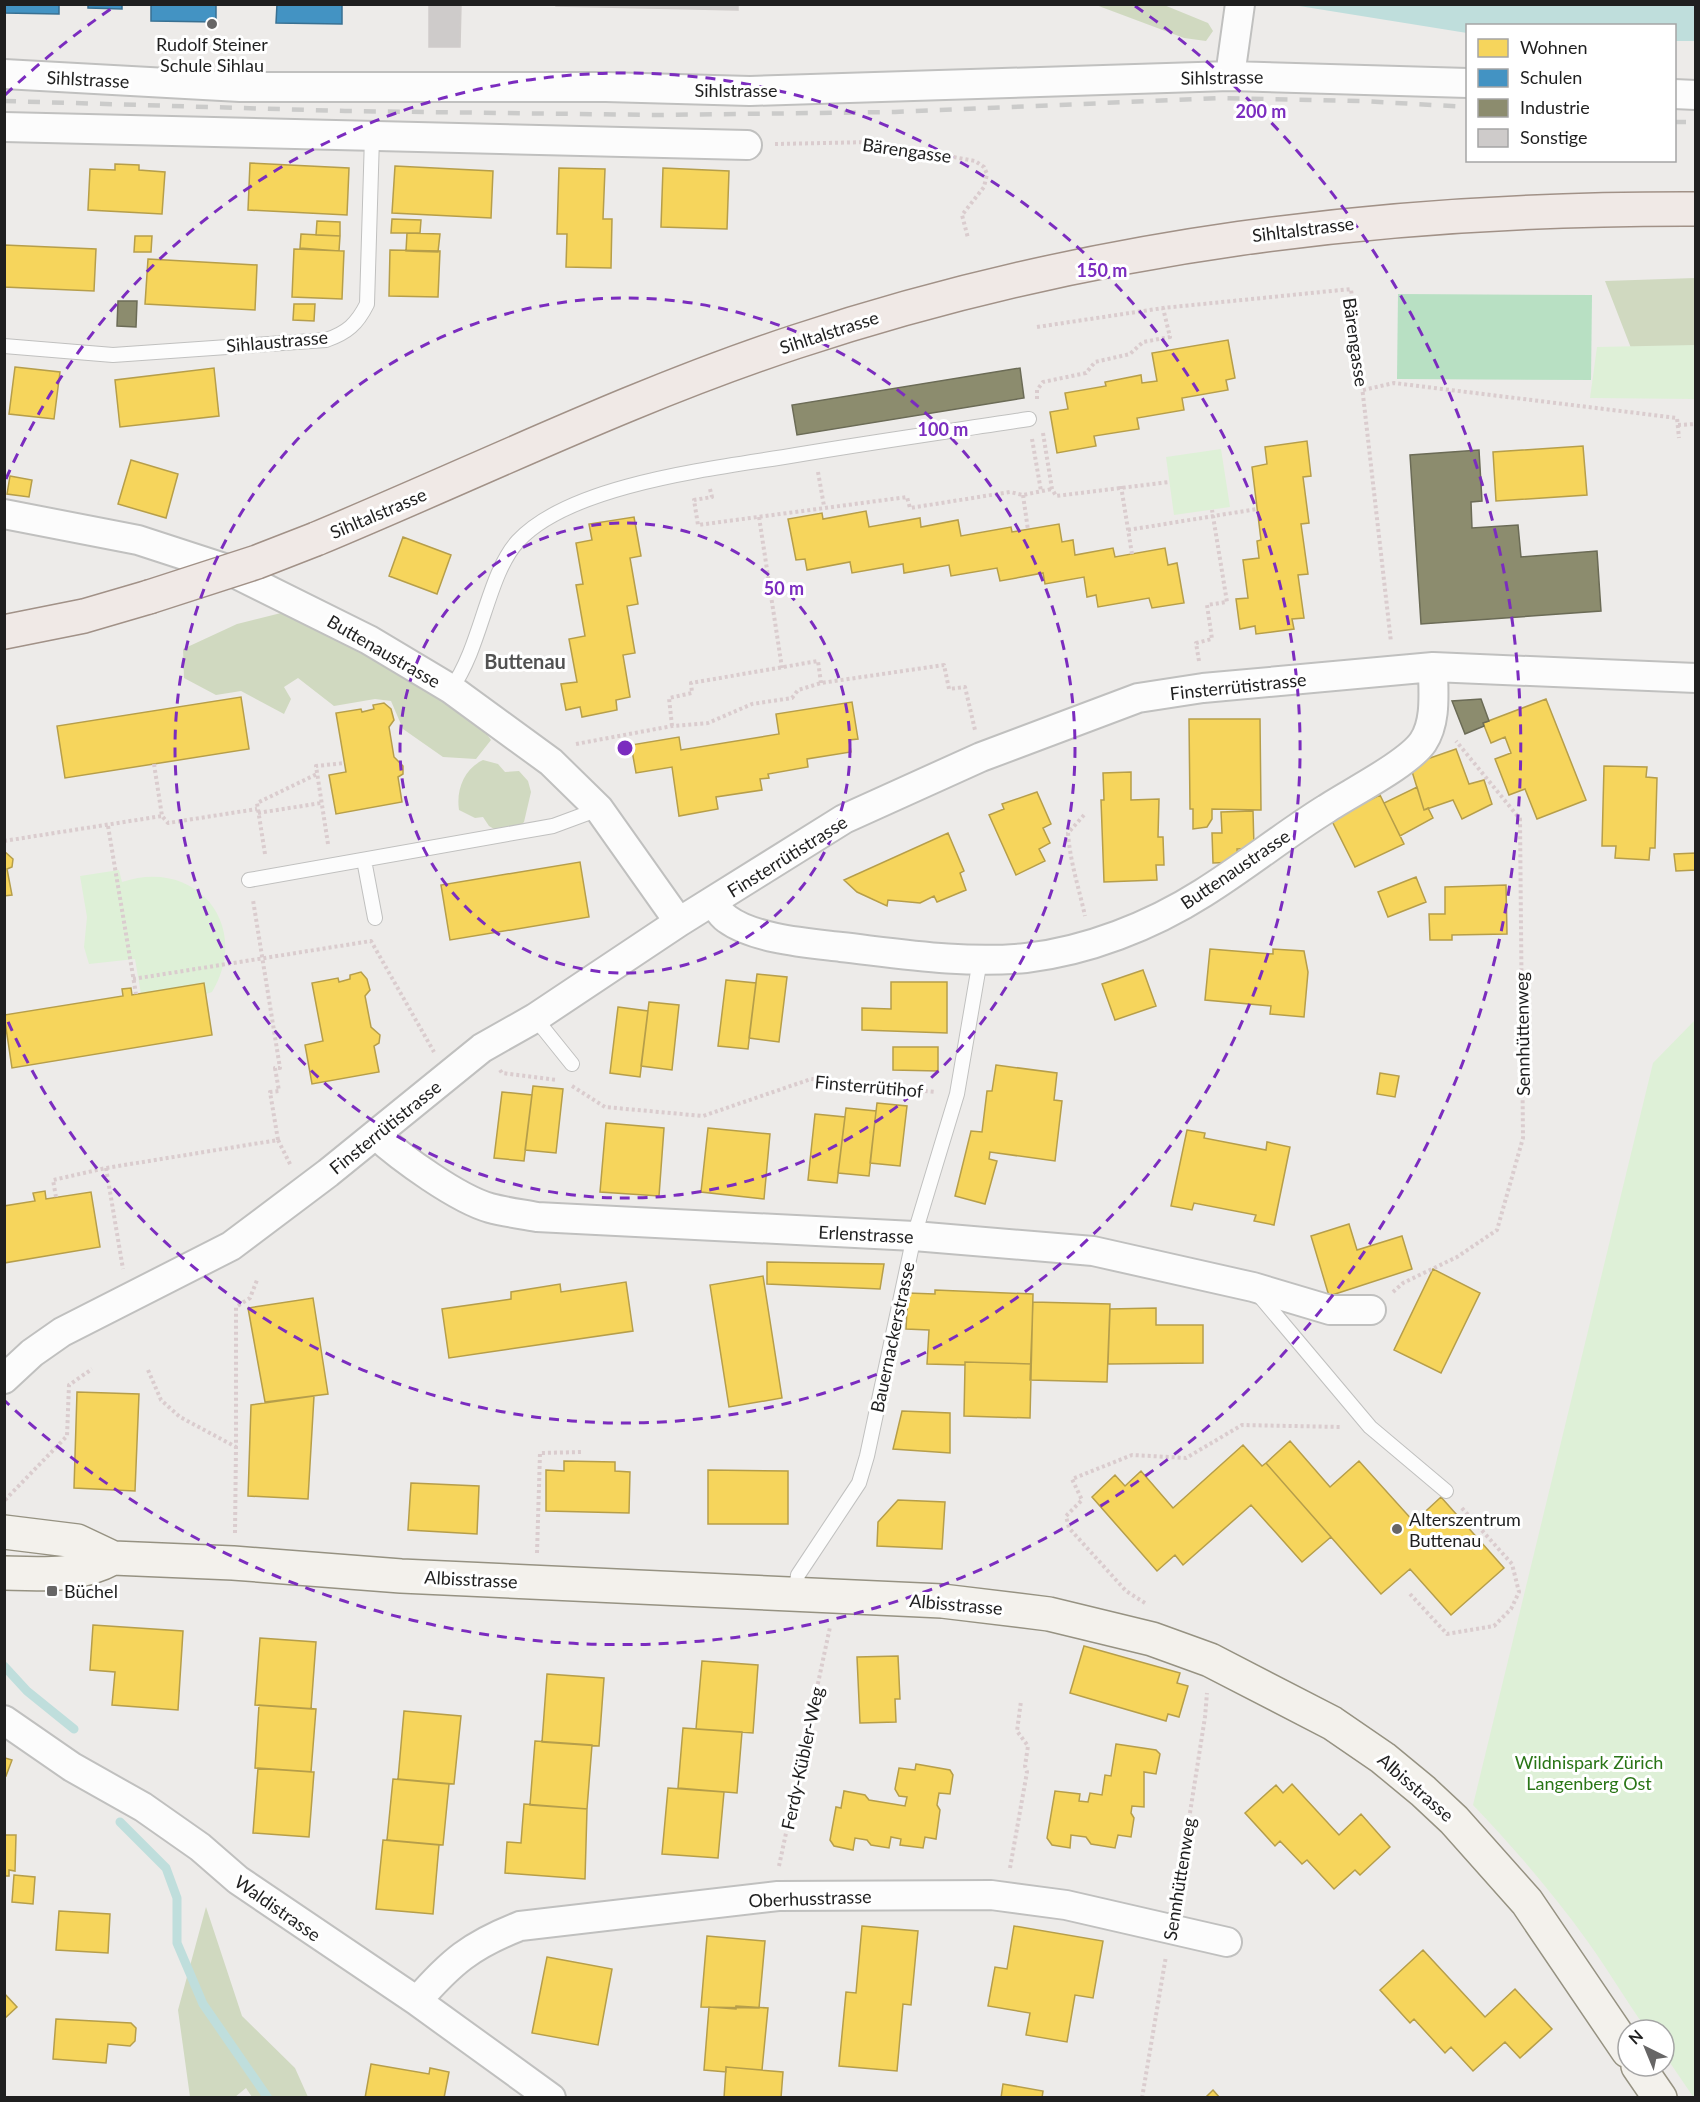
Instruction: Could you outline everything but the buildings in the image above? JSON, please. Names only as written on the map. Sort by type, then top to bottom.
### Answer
[{"type":"main road","name":"Sihltalstrasse","points":[[4,632],[84,616],[257,562],[316,539],[582,424],[734,363],[869,318],[1031,276],[1159,249],[1361,222],[1526,211],[1695,209]]},
{"type":"main road","name":"Albisstrasse","points":[[4,1532],[77,1541],[113,1558],[233,1563],[536,1582],[942,1601],[1048,1614],[1152,1639],[1210,1660],[1332,1722],[1383,1758],[1454,1820],[1527,1902],[1616,2033]]},
{"type":"main road","name":"Albisstrasse","points":[[4,1573],[67,1574],[93,1569],[113,1558]]},
{"type":"main road","points":[[1647,2078],[1660,2097]]},
{"type":"street","points":[[1230,76],[1240,4]]},
{"type":"street","name":"Sihlstrasse","points":[[4,74],[240,87],[606,87],[750,91],[1230,76],[1466,83]]},
{"type":"street","points":[[1676,94],[1695,95]]},
{"type":"street","points":[[4,127],[747,145]]},
{"type":"street","name":"Buttenaustrasse","points":[[4,514],[138,540],[224,568],[369,640],[451,689],[551,762],[599,809],[679,922]]},
{"type":"street","name":"Finsterrütistrasse","points":[[4,1379],[32,1353],[62,1332],[231,1246],[376,1135],[482,1048],[535,1017],[679,922],[844,819],[981,757],[1138,698],[1203,688],[1433,667],[1695,678]]},
{"type":"street","name":"Buttenaustrasse","points":[[713,902],[724,918],[737,926],[770,935],[917,956],[980,960],[1027,958],[1091,943],[1142,926],[1203,893],[1287,834],[1401,761],[1422,742],[1432,719],[1433,667]]},
{"type":"street","name":"Erlenstrasse","points":[[376,1135],[400,1157],[456,1192],[488,1208],[537,1217],[914,1236],[1093,1251],[1253,1287],[1330,1310],[1371,1310]]},
{"type":"street","name":"Waldistrasse","points":[[4,1720],[72,1767],[143,1807],[200,1847],[237,1880],[417,2001],[551,2097]]},
{"type":"street","name":"Oberhusstrasse","points":[[417,2001],[466,1951],[491,1937],[520,1926],[778,1896],[991,1895],[1066,1905],[1227,1942]]},
{"type":"lane","name":"Sihlaustrasse","points":[[4,346],[113,355],[326,340],[344,334],[358,321],[367,304],[372,137]]},
{"type":"lane","points":[[451,689],[460,676],[478,638],[505,558],[532,527],[551,516],[619,488],[706,470],[1035,422]]},
{"type":"lane","points":[[249,880],[553,826],[599,809]]},
{"type":"lane","points":[[364,860],[375,918]]},
{"type":"lane","name":"Bauernackerstrasse","points":[[795,1594],[798,1575],[815,1545],[859,1483],[867,1456],[914,1236],[957,1094],[980,960]]},
{"type":"lane","points":[[535,1017],[572,1064]]},
{"type":"lane","points":[[1253,1287],[1370,1427],[1446,1491]]},
{"type":"path","name":"Bärengasse","points":[[747,145],[872,142],[975,161],[984,167],[987,174],[984,187],[962,216],[968,238]]},
{"type":"path","name":"Bärengasse","points":[[1037,327],[1163,308],[1351,289],[1394,671]]},
{"type":"path","points":[[1038,404],[1037,390],[1043,382],[1086,373],[1095,362],[1130,354],[1143,342],[1170,337],[1163,308]]},
{"type":"path","points":[[1363,390],[1394,383],[1677,418],[1679,438]]},
{"type":"path","points":[[1035,422],[1052,489],[1056,496],[1121,486],[1169,482]]},
{"type":"path","points":[[1678,425],[1695,423]]},
{"type":"path","points":[[818,466],[824,506]]},
{"type":"path","points":[[1037,469],[1041,491]]},
{"type":"path","points":[[1121,486],[1132,554]]},
{"type":"path","points":[[712,497],[694,500],[698,525],[824,506],[907,497],[910,508],[1010,492],[1023,495],[1052,489]]},
{"type":"path","points":[[1023,495],[1028,530]]},
{"type":"path","points":[[1128,530],[1257,509]]},
{"type":"path","points":[[1196,643],[1212,639],[1207,605],[1227,602],[1212,510]]},
{"type":"path","points":[[759,517],[782,668]]},
{"type":"path","points":[[672,726],[669,698],[692,693],[691,682],[818,661],[821,683]]},
{"type":"path","points":[[551,762],[576,744],[672,726],[708,723],[752,704],[792,698],[798,690],[821,683],[944,665],[948,689],[965,687],[981,757]]},
{"type":"path","name":"Sennhüttenweg","points":[[1371,1310],[1403,1283],[1457,1257],[1497,1230],[1523,1138],[1520,819],[1461,746],[1432,719]]},
{"type":"path","points":[[331,865],[316,766],[345,763]]},
{"type":"path","points":[[154,764],[162,816],[171,824],[321,803]]},
{"type":"path","points":[[268,876],[257,803],[317,774]]},
{"type":"path","points":[[1084,815],[1068,833],[1068,842],[1074,877],[1078,884],[1091,943]]},
{"type":"path","points":[[4,841],[162,816]]},
{"type":"path","points":[[108,826],[136,994]]},
{"type":"path","points":[[56,1197],[53,1180],[106,1168],[278,1140],[270,1092],[279,1091],[275,1068],[280,1068],[249,880]]},
{"type":"path","points":[[134,979],[371,941],[438,1057],[451,1073]]},
{"type":"path","name":"Finsterrütihof","points":[[482,1048],[502,1072],[562,1081],[605,1107],[703,1116],[811,1079],[957,1094]]},
{"type":"path","points":[[106,1168],[124,1275],[133,1297]]},
{"type":"path","points":[[233,1563],[236,1307],[250,1298],[257,1280]]},
{"type":"path","points":[[4,1501],[67,1436],[69,1385],[92,1369]]},
{"type":"path","points":[[148,1370],[160,1400],[180,1417],[236,1447]]},
{"type":"path","points":[[1149,1605],[1126,1591],[1069,1528],[1066,1516],[1082,1500],[1072,1479],[1132,1455],[1186,1458],[1242,1425],[1370,1427]]},
{"type":"path","points":[[536,1582],[540,1453],[584,1452]]},
{"type":"path","points":[[1410,1594],[1447,1634],[1494,1626],[1511,1609],[1519,1592],[1512,1564],[1446,1491]]},
{"type":"path","name":"Ferdy-Kübler-Weg","points":[[778,1896],[779,1869],[831,1620]]},
{"type":"path","name":"Sennhüttenweg","points":[[1142,2097],[1205,1717],[1210,1660]]},
{"type":"path","points":[[1010,1868],[1027,1772],[1025,1766],[1028,1746],[1017,1731],[1021,1701]]},
{"type":"green space","points":[[1096,5],[1164,5],[1208,23],[1213,31],[1206,41],[1184,38]]},
{"type":"green space","points":[[1695,278],[1695,348],[1631,348],[1605,281]]},
{"type":"green space","points":[[1398,294],[1592,295],[1591,380],[1397,379]]},
{"type":"green space","points":[[1695,345],[1695,399],[1590,398],[1597,347]]},
{"type":"green space","points":[[1221,449],[1230,507],[1174,515],[1166,457]]},
{"type":"green space","points":[[281,613],[344,621],[466,705],[491,740],[476,759],[443,757],[403,729],[391,701],[375,699],[334,706],[298,678],[284,687],[291,699],[284,714],[241,691],[216,695],[184,678],[183,649],[237,624]]},
{"type":"green space","points":[[483,760],[498,764],[505,772],[519,771],[528,781],[531,792],[524,822],[514,832],[501,833],[489,826],[483,817],[475,818],[459,810],[458,802],[463,781],[471,769]]},
{"type":"green space","points":[[119,870],[122,882],[149,877],[173,879],[194,888],[210,902],[221,921],[225,943],[223,967],[212,992],[206,994],[204,984],[141,994],[135,959],[89,964],[84,947],[87,917],[80,876]]},
{"type":"green space","name":"Wildnispark Zürich Langenberg Ost","points":[[1695,1020],[1696,2097],[1694,2098],[1676,2072],[1676,2018],[1639,2018],[1596,1953],[1561,1906],[1473,1805],[1653,1063]]},
{"type":"green space","points":[[206,1907],[242,2016],[295,2068],[308,2097],[252,2097],[246,2088],[235,2097],[190,2097],[178,2010]]},
{"type":"water","points":[[1293,5],[1695,5],[1695,41],[1676,41],[1676,24],[1466,24],[1466,33]]},
{"type":"waterway","points":[[4,1666],[27,1691],[74,1729]]},
{"type":"waterway","points":[[120,1822],[166,1868],[177,1898],[177,1943],[203,2004],[268,2098]]},
{"type":"railway","points":[[4,101],[345,111],[658,115],[895,112],[1221,98],[1362,101],[1466,107]]},
{"type":"railway","points":[[1676,122],[1696,122]]},
{"type":"place","name":"Rudolf Steiner Schule Sihlau","points":[[212,24]]},
{"type":"place","name":"Alterszentrum Buttenau","points":[[1397,1529]]},
{"type":"place","name":"Büchel","points":[[52,1591]]},
{"type":"district","name":"Buttenau","points":[[525,661]]}]
